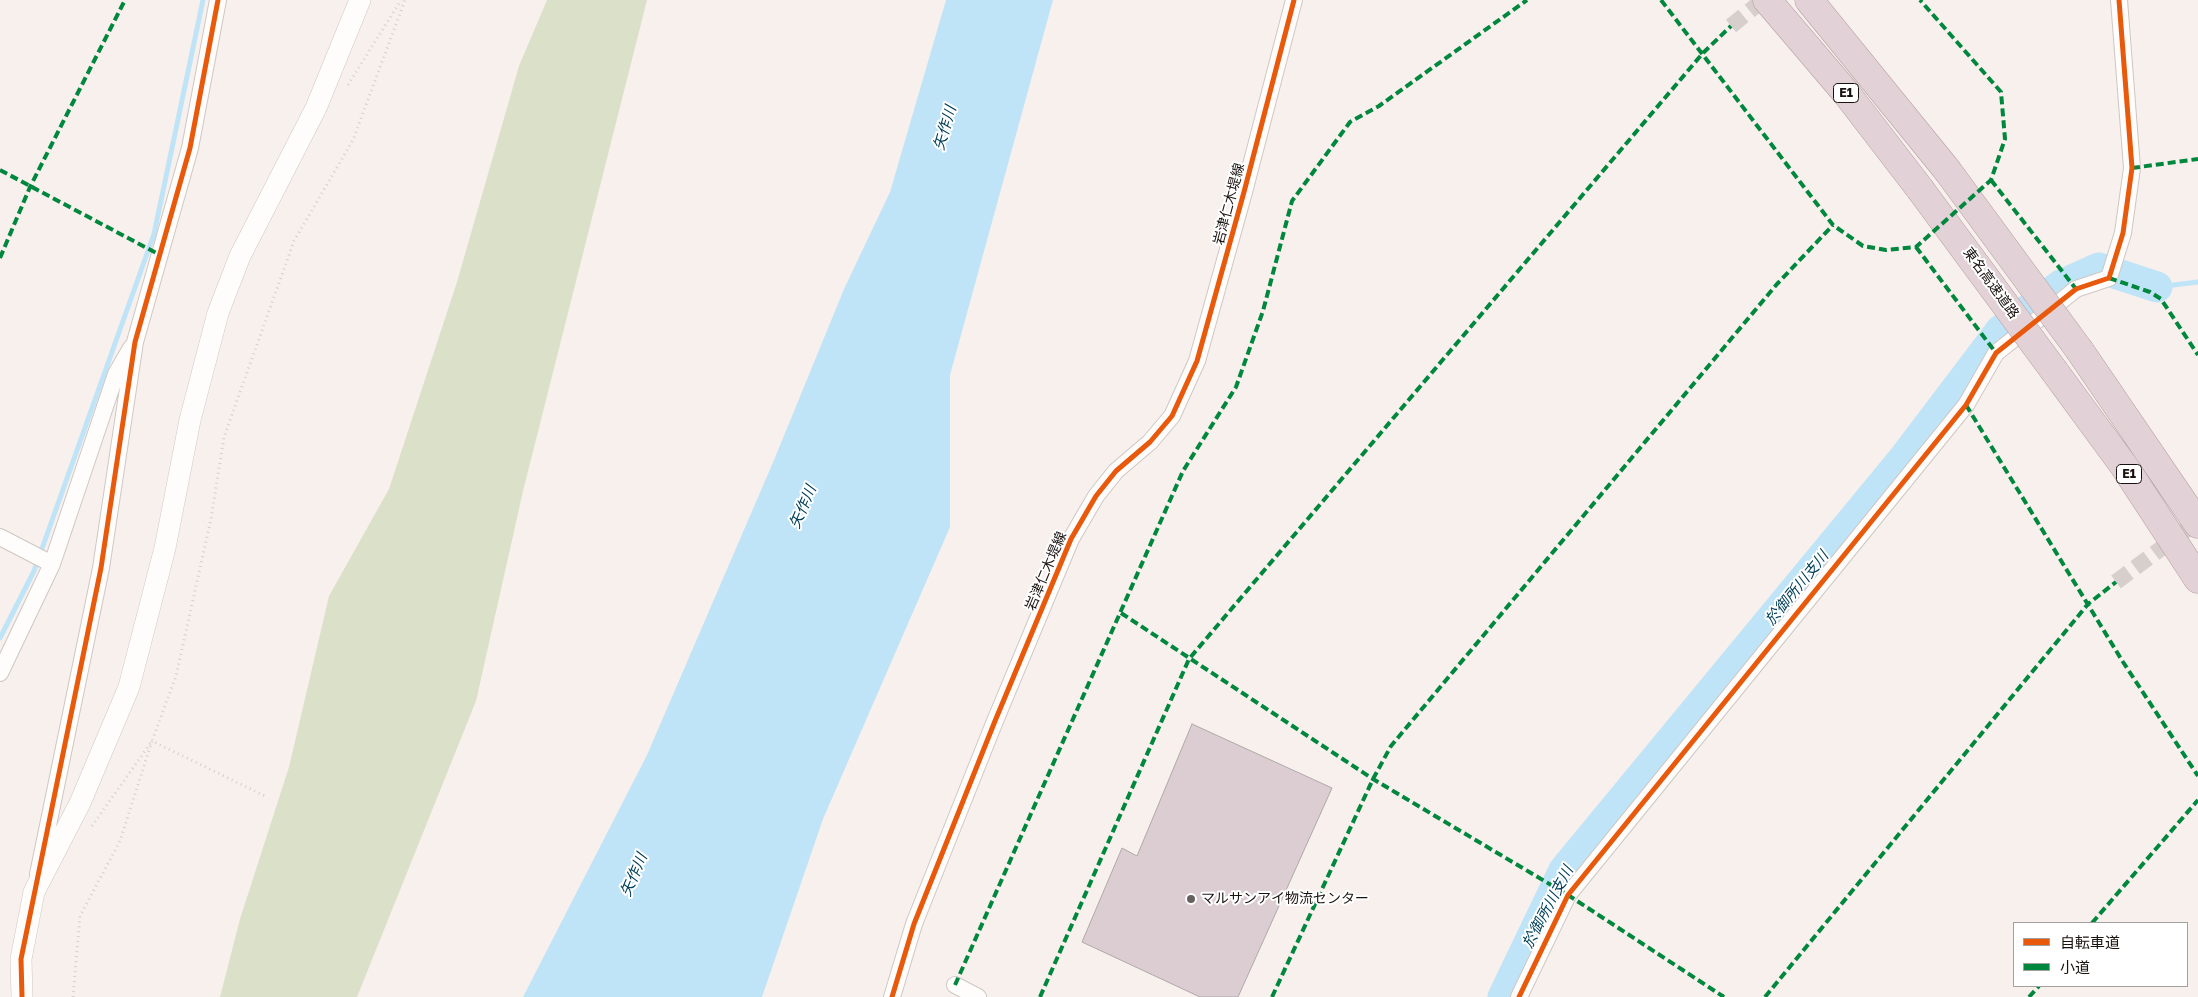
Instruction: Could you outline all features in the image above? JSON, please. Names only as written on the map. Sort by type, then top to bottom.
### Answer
[{"type":"highway","name":"東名高速道路","points":[[1767,0],[1847,94],[2056,372],[2124,466],[2198,580]]},
{"type":"highway","name":"E1","points":[[1809,0],[1947,170],[2080,351],[2198,524]]},
{"type":"street","points":[[22,997],[21,960],[101,568],[135,342],[190,148],[218,0]]},
{"type":"street","points":[[34,892],[80,803],[129,687],[165,548],[190,420],[218,313],[240,256],[316,108],[360,0]]},
{"type":"street","name":"岩津仁木堤線","points":[[892,997],[914,924],[1071,538],[1096,496],[1116,471],[1150,442],[1172,416],[1197,361],[1242,202],[1294,0]]},
{"type":"street","points":[[1519,997],[1568,895],[1966,404],[1996,353],[2076,289],[2108,278],[2123,233],[2132,168],[2119,0]]},
{"type":"street","points":[[0,673],[52,564],[116,374],[135,342]]},
{"type":"street","points":[[0,536],[52,564]]},
{"type":"street","points":[[955,985],[978,997]]},
{"type":"path","points":[[344,91],[403,0]]},
{"type":"path","points":[[73,997],[80,916],[120,841],[152,741],[176,676],[211,519],[224,436],[294,241],[353,140],[403,0]]},
{"type":"path","points":[[152,741],[265,796]]},
{"type":"path","points":[[90,828],[152,741]]},
{"type":"green space","points":[[547,0],[647,0],[523,491],[476,701],[357,997],[220,997],[240,919],[289,767],[329,596],[389,489],[457,282],[519,66]]},
{"type":"water","name":"矢作川","points":[[946,0],[1053,0],[950,375],[950,527],[823,819],[762,997],[523,997],[647,755],[774,460],[844,289],[890,192]]},
{"type":"building","name":"マルサンアイ物流センター","points":[[1192,724],[1332,788],[1238,997],[1200,997],[1082,942],[1122,848],[1137,856]]},
{"type":"waterway","points":[[0,638],[34,571],[154,234],[203,0]]},
{"type":"waterway","name":"於御所川支川","points":[[1503,997],[1564,870],[1903,459],[2000,331],[2061,285],[2099,268],[2157,287]]},
{"type":"waterway","points":[[2157,287],[2198,282]]},
{"type":"tunnel","points":[[1731,26],[1763,0]]},
{"type":"tunnel","points":[[2116,582],[2198,521]]},
{"type":"marked path","points":[[0,258],[30,187],[125,0]]},
{"type":"marked path","points":[[955,985],[1183,471],[1236,387],[1263,311],[1292,201],[1350,122],[1379,106],[1527,0]]},
{"type":"marked path","points":[[1661,0],[1833,225],[1863,246],[1886,250],[1916,247],[1991,180],[2005,139],[2001,92],[1920,0]]},
{"type":"marked path","points":[[1040,997],[1189,659],[1703,53],[1731,26]]},
{"type":"marked path","points":[[2132,168],[2198,159]]},
{"type":"marked path","points":[[0,170],[160,255]]},
{"type":"marked path","points":[[1991,180],[2076,289]]},
{"type":"marked path","points":[[1272,997],[1373,779],[1391,746],[1777,284],[1833,225]]},
{"type":"marked path","points":[[1916,247],[1996,353]]},
{"type":"marked path","points":[[2109,278],[2150,292],[2161,299],[2198,355]]},
{"type":"marked path","points":[[1966,405],[2123,662],[2198,776]]},
{"type":"marked path","points":[[1765,997],[2088,604],[2116,582]]},
{"type":"marked path","points":[[1121,613],[1373,779],[1568,895],[1724,997]]},
{"type":"marked path","points":[[2093,922],[2198,800]]},
{"type":"marked path","points":[[2029,997],[2038,987]]},
{"type":"cycle path","points":[[22,997],[21,959],[101,568],[135,342],[190,148],[218,0]]},
{"type":"cycle path","points":[[892,997],[914,924],[995,721],[1071,539],[1096,496],[1116,471],[1150,442],[1172,416],[1197,361],[1244,192],[1294,0]]},
{"type":"cycle path","points":[[1519,997],[1568,895],[1966,405],[1996,353],[2076,289],[2109,278],[2123,233],[2132,168],[2119,0]]},
{"type":"place","name":"マルサンアイ物流センター","points":[[1191,899]]}]
